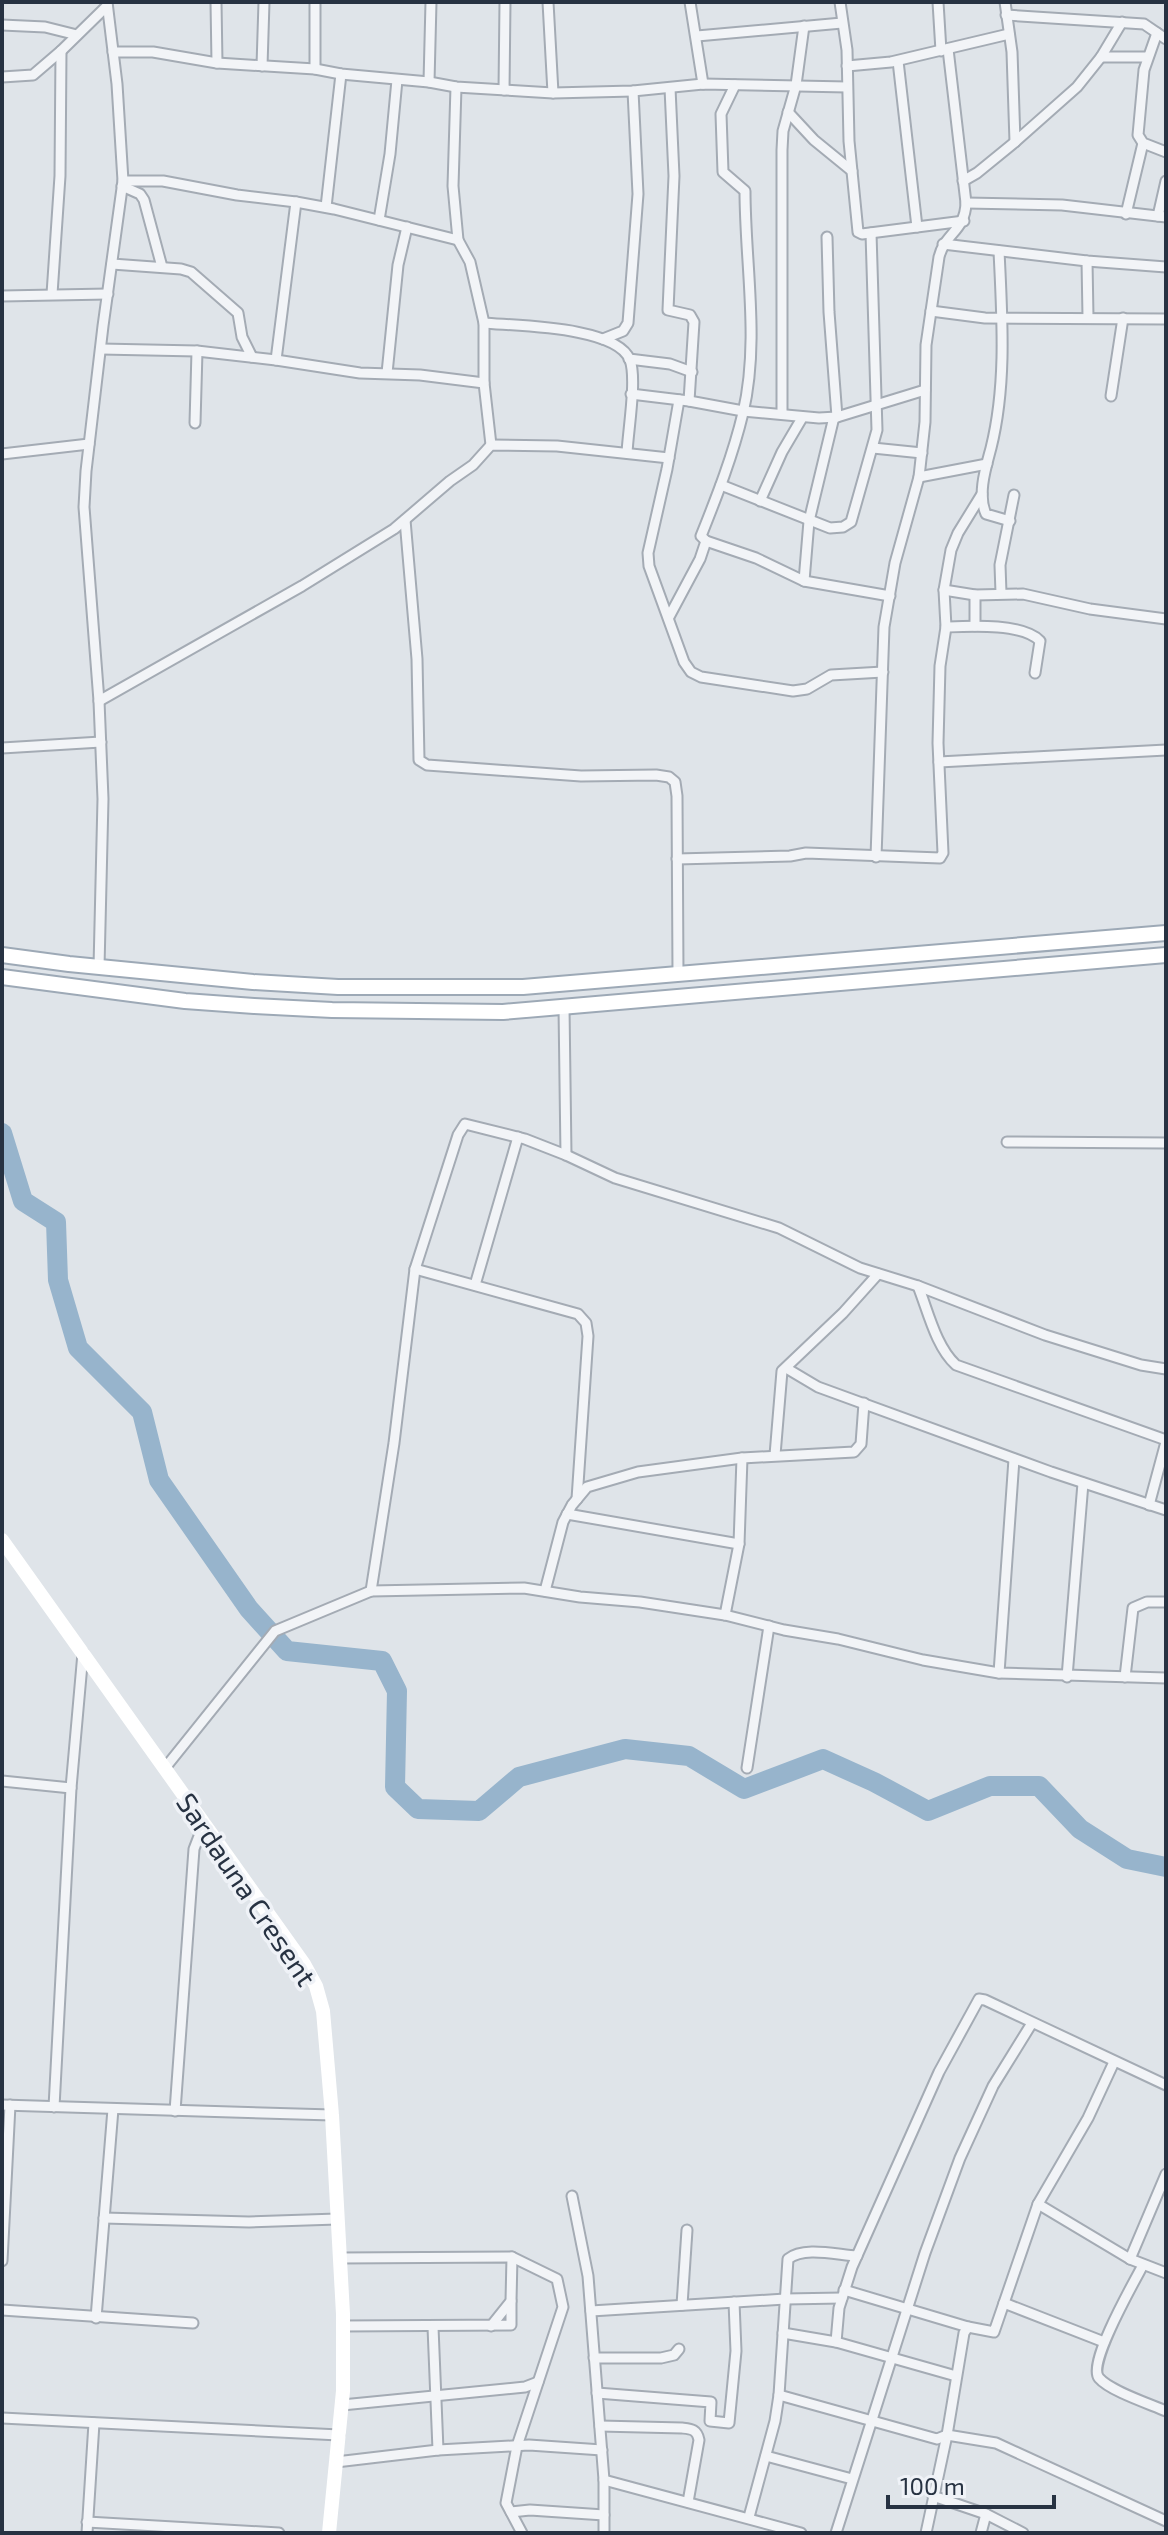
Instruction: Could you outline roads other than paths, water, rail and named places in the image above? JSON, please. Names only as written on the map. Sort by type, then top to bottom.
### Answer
[{"type":"main road","points":[[2,955],[253,982],[383,987],[523,987],[1166,933]]},
{"type":"main road","points":[[2,977],[185,1001],[332,1010],[503,1012],[1166,955]]},
{"type":"main road","name":"Sardauna Cresent","points":[[2,1540],[304,1964],[316,1986],[323,2011],[332,2115],[343,2326],[342,2405],[329,2533]]},
{"type":"street","points":[[216,2],[217,63]]},
{"type":"street","points":[[262,66],[264,2]]},
{"type":"street","points":[[315,2],[315,69]]},
{"type":"street","points":[[429,82],[431,2]]},
{"type":"street","points":[[504,90],[505,2]]},
{"type":"street","points":[[548,2],[553,93]]},
{"type":"street","points":[[690,2],[703,84]]},
{"type":"street","points":[[840,2],[858,232],[964,221]]},
{"type":"street","points":[[876,857],[884,627],[895,563],[919,477],[926,345],[939,257],[943,244],[964,221],[966,203],[938,27],[938,2]]},
{"type":"street","points":[[1005,2],[1012,52],[1015,142]]},
{"type":"street","points":[[2,77],[29,76],[61,51],[107,4]]},
{"type":"street","points":[[99,967],[103,799],[84,507],[89,444],[123,184],[107,4]]},
{"type":"street","points":[[1006,15],[1144,24],[1162,36],[1147,57],[1138,135],[1143,143],[1166,152]]},
{"type":"street","points":[[963,181],[1015,142],[1077,87],[1101,57],[1122,22]]},
{"type":"street","points":[[697,36],[842,23]]},
{"type":"street","points":[[2,25],[45,27],[77,35]]},
{"type":"street","points":[[782,414],[783,131],[796,85],[804,26]]},
{"type":"street","points":[[847,66],[898,61],[1009,34]]},
{"type":"street","points":[[52,294],[60,176],[61,51]]},
{"type":"street","points":[[113,52],[165,53],[217,63],[315,69],[456,87],[553,93],[633,91],[703,84],[847,87]]},
{"type":"street","points":[[1101,57],[1147,57]]},
{"type":"street","points":[[898,61],[917,227]]},
{"type":"street","points":[[326,207],[341,74]]},
{"type":"street","points":[[379,220],[390,154],[397,80]]},
{"type":"street","points":[[735,85],[721,114],[722,150],[725,176],[745,191],[750,337],[743,411],[721,485],[701,536],[706,541],[756,558],[804,581],[890,596]]},
{"type":"street","points":[[99,701],[302,586],[394,529],[473,465],[491,445],[484,383],[484,323],[470,262],[458,240],[453,186],[456,87]]},
{"type":"street","points":[[670,88],[674,176],[668,310],[690,315],[694,322],[692,372],[648,553],[649,566],[684,662],[691,672],[701,677],[793,691],[807,689],[831,675],[883,672]]},
{"type":"street","points":[[603,339],[623,331],[628,323],[638,194],[633,91]]},
{"type":"street","points":[[788,112],[806,133],[852,171]]},
{"type":"street","points":[[1126,214],[1143,143]]},
{"type":"street","points":[[123,184],[153,181],[326,207],[458,240]]},
{"type":"street","points":[[140,194],[153,181]]},
{"type":"street","points":[[966,203],[1062,205],[1162,216],[1166,181]]},
{"type":"street","points":[[123,184],[144,200],[162,267]]},
{"type":"street","points":[[276,360],[296,202]]},
{"type":"street","points":[[387,373],[398,265],[407,227]]},
{"type":"street","points":[[721,485],[809,521],[838,528],[851,522],[877,430],[871,233]]},
{"type":"street","points":[[804,581],[809,521],[836,417],[827,237]]},
{"type":"street","points":[[943,244],[1166,267]]},
{"type":"street","points":[[999,251],[1002,318],[1000,390],[982,494],[984,513],[1010,521]]},
{"type":"street","points":[[1087,261],[1088,317]]},
{"type":"street","points":[[112,264],[187,270],[238,313],[242,337],[252,357]]},
{"type":"street","points":[[2,296],[108,294]]},
{"type":"street","points":[[931,311],[985,318],[1166,319]]},
{"type":"street","points":[[1111,396],[1123,318]]},
{"type":"street","points":[[484,323],[561,329],[619,346],[629,359],[631,394],[627,453]]},
{"type":"street","points":[[101,349],[197,351],[360,373],[484,383]]},
{"type":"street","points":[[195,423],[197,351]]},
{"type":"street","points":[[629,359],[670,364],[692,372]]},
{"type":"street","points":[[631,394],[802,418],[836,417],[925,390]]},
{"type":"street","points":[[760,501],[782,452],[802,418]]},
{"type":"street","points":[[2,454],[89,444]]},
{"type":"street","points":[[491,445],[557,446],[669,458]]},
{"type":"street","points":[[873,448],[922,453]]},
{"type":"street","points":[[919,477],[987,464]]},
{"type":"street","points":[[677,859],[806,853],[940,858],[943,853],[939,762],[940,666],[946,627],[944,590],[951,550],[982,494]]},
{"type":"street","points":[[1001,593],[1000,565],[1014,495]]},
{"type":"street","points":[[405,520],[417,659],[417,750],[422,764],[581,776],[669,777],[675,782],[677,796],[678,974]]},
{"type":"street","points":[[669,617],[700,559],[706,541]]},
{"type":"street","points":[[944,590],[975,595],[1023,594],[1090,609],[1166,619]]},
{"type":"street","points":[[975,595],[975,626]]},
{"type":"street","points":[[946,627],[975,626],[1028,633],[1037,638],[1040,646],[1035,673]]},
{"type":"street","points":[[2,748],[101,742]]},
{"type":"street","points":[[939,762],[1166,750]]},
{"type":"street","points":[[564,1007],[566,1155]]},
{"type":"street","points":[[371,1591],[390,1472],[415,1269],[465,1124],[518,1137],[615,1178],[779,1228],[860,1268],[918,1286],[1045,1335],[1141,1365],[1166,1369]]},
{"type":"street","points":[[475,1285],[518,1137]]},
{"type":"street","points":[[1007,1142],[1166,1143]]},
{"type":"street","points":[[415,1269],[578,1314],[586,1323],[588,1336],[577,1499]]},
{"type":"street","points":[[775,1455],[782,1371],[834,1323],[878,1274]]},
{"type":"street","points":[[918,1286],[949,1359],[956,1365],[1166,1441],[1149,1505]]},
{"type":"street","points":[[786,1368],[818,1387],[1014,1459],[1166,1510]]},
{"type":"street","points":[[545,1591],[567,1514],[587,1487],[638,1472],[742,1458],[854,1452],[861,1444],[864,1403]]},
{"type":"street","points":[[725,1615],[739,1544],[742,1458]]},
{"type":"street","points":[[999,1673],[1014,1459]]},
{"type":"street","points":[[1067,1677],[1083,1483]]},
{"type":"street","points":[[567,1514],[739,1544]]},
{"type":"street","points":[[165,1768],[272,1634],[371,1591],[524,1588],[725,1615],[923,1660],[999,1673],[1166,1678]]},
{"type":"street","points":[[1125,1677],[1133,1608],[1147,1602],[1166,1602]]},
{"type":"street","points":[[747,1768],[769,1626]]},
{"type":"street","points":[[54,2107],[71,1788],[83,1653]]},
{"type":"street","points":[[2,1781],[71,1788]]},
{"type":"street","points":[[175,2111],[194,1849],[204,1823]]},
{"type":"street","points":[[836,2342],[843,2294],[857,2256],[939,2072],[977,2001],[985,2000],[1166,2085]]},
{"type":"street","points":[[836,2533],[907,2308],[971,2132],[993,2086],[1032,2023]]},
{"type":"street","points":[[591,2311],[843,2294],[994,2332],[1038,2204],[1088,2118],[1114,2062]]},
{"type":"street","points":[[2,2261],[6,2105],[332,2115]]},
{"type":"street","points":[[96,2318],[113,2109]]},
{"type":"street","points":[[1130,2259],[1166,2174]]},
{"type":"street","points":[[572,2196],[588,2276],[604,2480],[604,2533]]},
{"type":"street","points":[[1038,2204],[1130,2259],[1166,2273]]},
{"type":"street","points":[[104,2218],[249,2222],[337,2219]]},
{"type":"street","points":[[682,2305],[687,2230]]},
{"type":"street","points":[[749,2517],[779,2395],[788,2259],[801,2253],[857,2256]]},
{"type":"street","points":[[340,2258],[512,2257],[557,2279],[563,2307],[517,2446],[506,2503],[522,2533]]},
{"type":"street","points":[[343,2326],[511,2325],[512,2257]]},
{"type":"street","points":[[1143,2265],[1104,2342],[1096,2365],[1099,2379],[1166,2411]]},
{"type":"street","points":[[491,2326],[511,2301]]},
{"type":"street","points":[[597,2393],[711,2402],[710,2421],[729,2423],[736,2351],[734,2302]]},
{"type":"street","points":[[1004,2303],[1104,2342]]},
{"type":"street","points":[[2,2310],[193,2323]]},
{"type":"street","points":[[433,2327],[438,2450]]},
{"type":"street","points":[[926,2533],[964,2333],[968,2327]]},
{"type":"street","points":[[783,2333],[836,2342],[956,2376]]},
{"type":"street","points":[[594,2358],[661,2358],[674,2355],[679,2349]]},
{"type":"street","points":[[342,2405],[525,2387],[538,2382]]},
{"type":"street","points":[[779,2395],[937,2439],[947,2435],[1013,2449],[1166,2521]]},
{"type":"street","points":[[2,2418],[339,2435]]},
{"type":"street","points":[[87,2533],[94,2423]]},
{"type":"street","points":[[600,2426],[682,2428],[698,2433],[688,2502]]},
{"type":"street","points":[[336,2462],[438,2450],[517,2446],[602,2450]]},
{"type":"street","points":[[766,2456],[852,2479]]},
{"type":"street","points":[[604,2480],[801,2533]]},
{"type":"street","points":[[933,2496],[986,2514],[1023,2533]]},
{"type":"street","points":[[511,2512],[530,2510],[604,2515]]},
{"type":"street","points":[[981,2533],[986,2514]]},
{"type":"street","points":[[87,2522],[279,2533]]},
{"type":"waterway","points":[[2,1133],[23,1201],[56,1222],[58,1280],[78,1348],[142,1412],[159,1480],[249,1609],[287,1651],[382,1661],[397,1691],[395,1787],[418,1809],[479,1811],[519,1777],[625,1749],[689,1756],[744,1789],[823,1759],[928,1811],[990,1786],[1039,1786],[1080,1829],[1127,1859],[1166,1867]]}]
